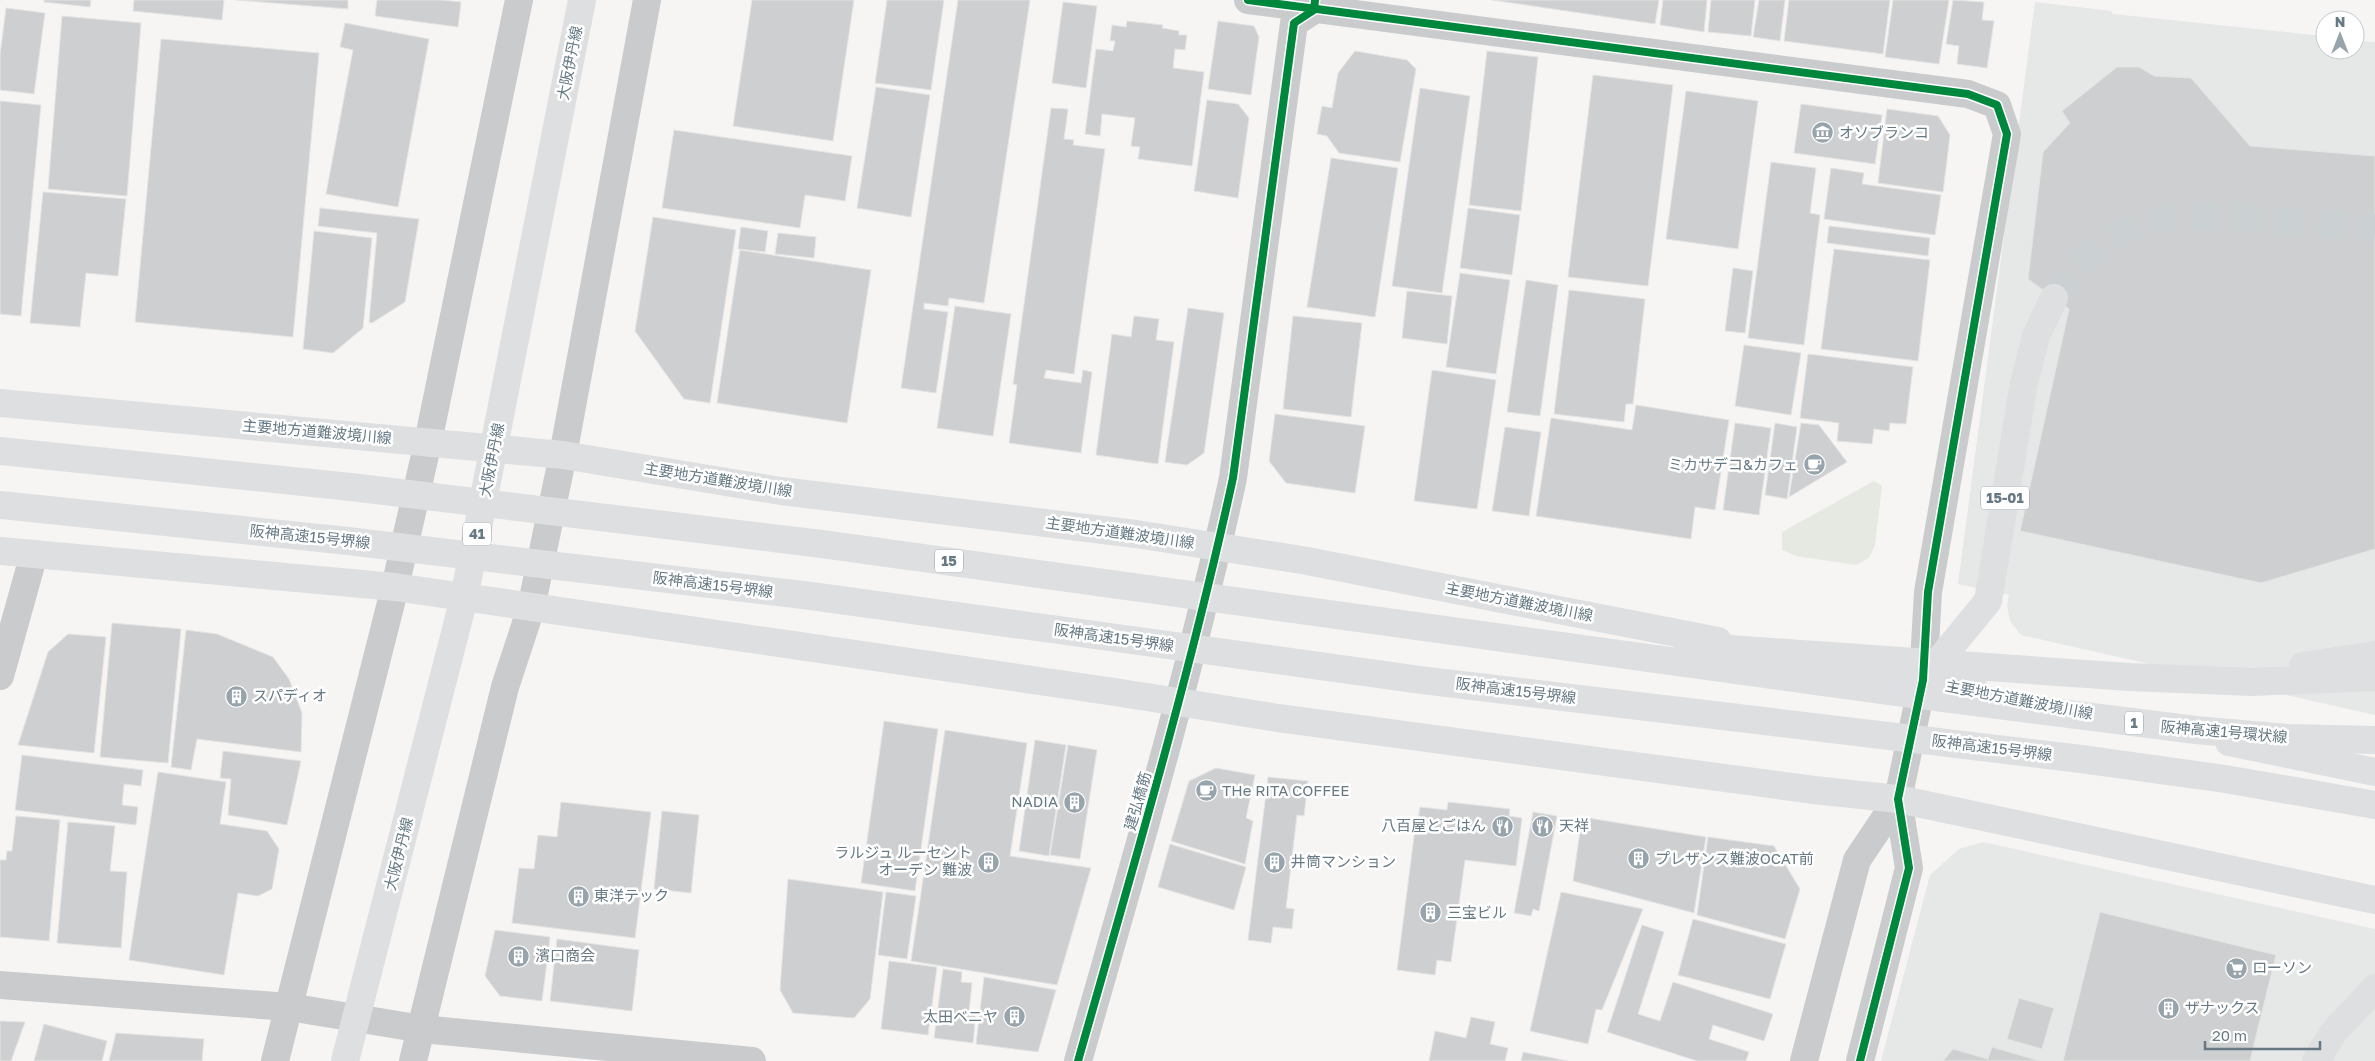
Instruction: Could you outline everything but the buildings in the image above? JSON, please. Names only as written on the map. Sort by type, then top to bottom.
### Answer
[{"type":"main road","name":"大阪伊丹線","points":[[345,1061],[464,598],[495,449],[582,0]]},
{"type":"main road","name":"15-01","points":[[1923,680],[1988,601],[2024,382],[2036,336],[2054,298]]},
{"type":"main road","name":"主要地方道難波境川線","points":[[0,403],[563,455],[782,491],[1218,546],[1302,560],[1923,680],[2375,772]]},
{"type":"main road","name":"15","points":[[0,451],[351,487],[822,544],[1895,692]]},
{"type":"main road","name":"阪神高速15号堺線","points":[[0,505],[339,540],[801,595],[1421,680],[2081,759],[2225,779],[2370,804]]},
{"type":"main road","points":[[0,551],[395,587],[1278,718],[1804,789],[1898,799],[2375,900]]},
{"type":"main road","points":[[1430,627],[2129,677],[2252,682],[2375,677]]},
{"type":"main road","points":[[2129,677],[2246,672],[2317,664],[2375,654]]},
{"type":"main road","name":"阪神高速1号環状線","points":[[1895,692],[2196,730],[2288,738],[2375,740]]},
{"type":"main road","points":[[2316,1061],[2333,1033],[2375,988]]},
{"type":"street","points":[[275,1061],[395,587],[428,442],[519,0]]},
{"type":"street","points":[[413,1061],[505,688],[531,608],[563,455],[647,0]]},
{"type":"street","points":[[1248,0],[1315,5],[1968,94],[1997,105],[2007,134],[1928,592],[1923,680],[1898,799],[1909,868],[1860,1061]]},
{"type":"street","name":"建弘橋筋","points":[[1078,1061],[1179,702],[1218,546],[1233,478],[1294,23],[1315,5]]},
{"type":"street","points":[[0,676],[34,554]]},
{"type":"street","points":[[1804,1061],[1857,860],[1898,799]]},
{"type":"street","points":[[0,985],[289,1007],[422,1029],[752,1061]]},
{"type":"shaded area","points":[[2035,2],[2315,35],[2315,60],[2365,60],[2365,41],[2375,42],[2375,715],[2021,635],[2010,621],[2007,606],[2009,595],[1958,584]]},
{"type":"shaded area","points":[[1874,481],[1882,486],[1875,545],[1869,558],[1856,565],[1796,556],[1782,550],[1782,532]]},
{"type":"shaded area","points":[[1983,842],[2375,929],[2375,1061],[1881,1061],[1930,875],[1959,849]]},
{"type":"pier","points":[[2036,0],[2375,0],[2375,42],[2365,41],[2365,10],[2315,10],[2315,35],[2113,14],[2111,11]]},
{"type":"tunnel","points":[[2054,298],[2079,264],[2109,239],[2146,221],[2189,216],[2237,217],[2375,228]]},
{"type":"cycle path","points":[[1248,0],[1968,94],[1997,105],[2007,134],[1928,592],[1923,680],[1898,799],[1909,868],[1860,1061]]},
{"type":"cycle path","points":[[1078,1061],[1180,698],[1233,478],[1294,23],[1314,10],[1315,0]]},
{"type":"place","name":"オソブランコ","points":[[1823,133]]},
{"type":"place","name":"ミカサデコ&カフェ","points":[[1814,465]]},
{"type":"place","name":"スパディオ","points":[[237,696]]},
{"type":"place","name":"THe RITA COFFEE","points":[[1206,791]]},
{"type":"place","name":"NADIA","points":[[1074,802]]},
{"type":"place","name":"八百屋とごはん","points":[[1502,826]]},
{"type":"place","name":"天祥","points":[[1543,826]]},
{"type":"place","name":"プレザンス難波OCAT前","points":[[1639,859]]},
{"type":"place","name":"ラルジュ ルーセント オーデン 難波","points":[[988,862]]},
{"type":"place","name":"井筒マンション","points":[[1275,862]]},
{"type":"place","name":"東洋テック","points":[[578,896]]},
{"type":"place","name":"三宝ビル","points":[[1431,913]]},
{"type":"place","name":"濱口商会","points":[[519,956]]},
{"type":"place","name":"ローソン","points":[[2236,968]]},
{"type":"place","name":"ザナックス","points":[[2169,1008]]},
{"type":"place","name":"太田ベニヤ","points":[[1014,1017]]}]
